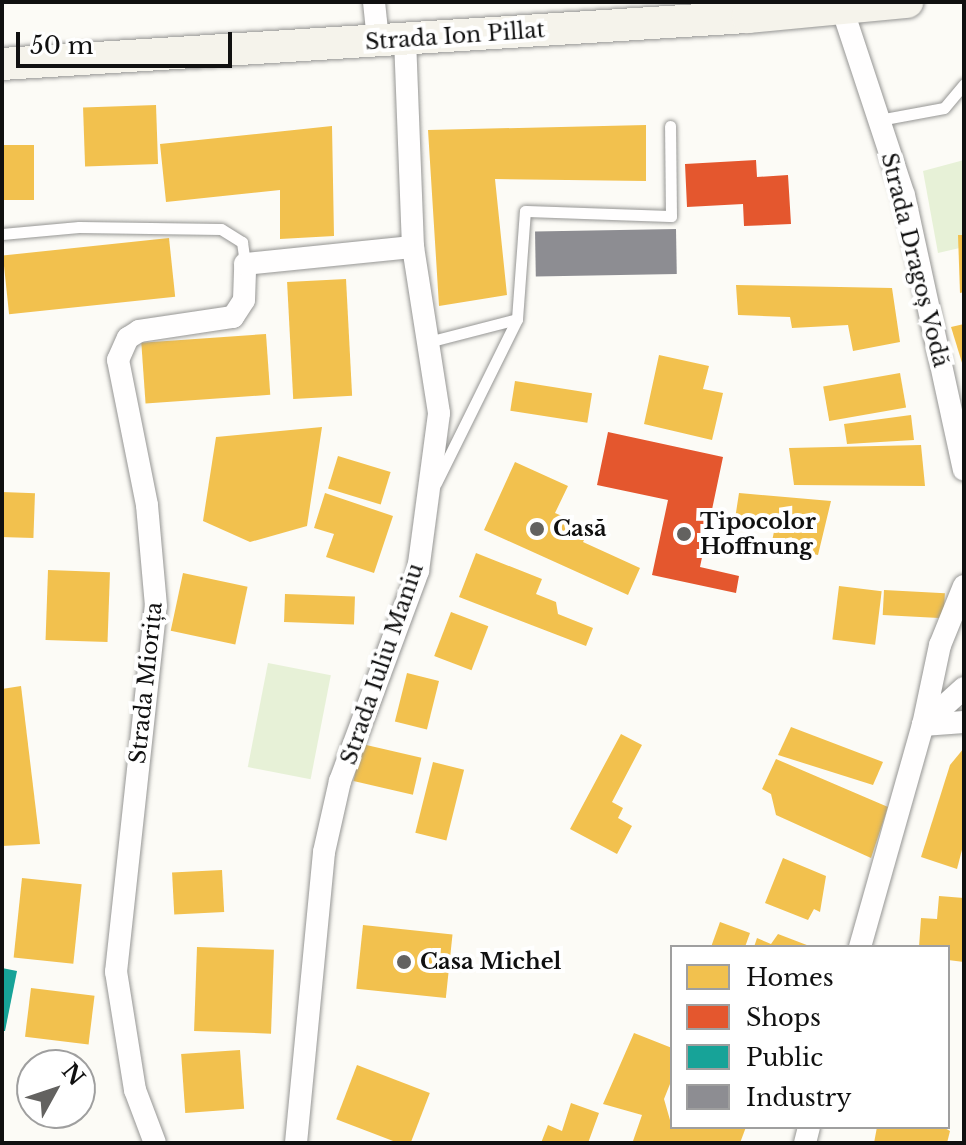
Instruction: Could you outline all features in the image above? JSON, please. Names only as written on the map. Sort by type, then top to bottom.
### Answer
[{"type":"main road","name":"Strada Ion Pillat","points":[[2,64],[391,41],[907,2]]},
{"type":"street","name":"Strada Iuliu Maniu","points":[[296,1143],[324,852],[340,781],[418,571],[439,413],[413,247],[391,41],[374,2]]},
{"type":"street","name":"Strada Dragoș Vodă","points":[[841,5],[904,195],[964,470]]},
{"type":"street","points":[[245,264],[413,247]]},
{"type":"street","name":"Strada Miorița","points":[[155,1143],[135,1090],[116,972],[156,606],[147,505],[118,360],[128,338],[139,331],[233,317],[244,300],[245,264]]},
{"type":"street","points":[[861,945],[923,725],[940,645],[964,586]]},
{"type":"street","points":[[923,725],[964,688]]},
{"type":"street","points":[[923,725],[964,722]]},
{"type":"lane","points":[[879,120],[944,108],[964,84]]},
{"type":"lane","points":[[430,494],[517,319],[525,211],[671,216],[670,126]]},
{"type":"lane","points":[[2,234],[79,227],[221,229],[242,242],[245,264]]},
{"type":"lane","points":[[428,342],[517,319]]},
{"type":"green space","points":[[964,160],[964,247],[938,253],[923,171]]},
{"type":"green space","points":[[268,663],[331,675],[311,779],[248,767]]},
{"type":"building: Homes","points":[[156,105],[158,164],[85,167],[83,108]]},
{"type":"building: Homes","points":[[646,125],[646,181],[495,179],[507,295],[439,306],[428,130]]},
{"type":"building: Homes","points":[[332,126],[334,236],[280,239],[280,190],[166,202],[160,144]]},
{"type":"building: Homes","points":[[2,145],[34,145],[34,200],[2,200]]},
{"type":"building: Homes","points":[[958,235],[964,235],[964,292],[960,293]]},
{"type":"building: Homes","points":[[169,238],[175,297],[9,314],[3,255]]},
{"type":"building: Homes","points":[[346,279],[352,396],[293,399],[287,282]]},
{"type":"building: Homes","points":[[736,285],[892,288],[900,342],[853,351],[848,325],[792,328],[790,317],[738,315]]},
{"type":"building: Homes","points":[[964,324],[964,366],[963,366],[951,327]]},
{"type":"building: Homes","points":[[266,334],[270,395],[146,404],[141,343]]},
{"type":"building: Homes","points":[[659,355],[709,366],[703,389],[723,393],[712,440],[644,424]]},
{"type":"building: Homes","points":[[900,373],[906,407],[829,421],[823,387]]},
{"type":"building: Homes","points":[[515,381],[592,393],[587,423],[510,411]]},
{"type":"building: Homes","points":[[911,415],[914,440],[847,444],[844,424]]},
{"type":"building: Homes","points":[[322,427],[307,526],[250,542],[203,521],[216,437]]},
{"type":"building: Homes","points":[[921,445],[925,486],[794,485],[789,448]]},
{"type":"building: Homes","points":[[338,456],[391,472],[381,505],[328,489]]},
{"type":"building: Homes","name":"Casă","points":[[515,462],[568,486],[555,513],[590,528],[583,542],[640,568],[628,595],[484,530]]},
{"type":"building: Homes","points":[[2,492],[35,493],[33,538],[2,537]]},
{"type":"building: Homes","points":[[325,493],[393,516],[374,573],[326,557],[334,534],[314,528]]},
{"type":"building: Homes","points":[[739,493],[831,501],[818,555],[771,546],[776,522],[735,519]]},
{"type":"building: Homes","points":[[476,553],[542,579],[536,594],[556,602],[558,614],[593,628],[586,646],[459,597]]},
{"type":"building: Homes","points":[[48,570],[110,572],[108,642],[46,640]]},
{"type":"building: Homes","points":[[183,573],[248,587],[235,644],[171,631]]},
{"type":"building: Homes","points":[[839,586],[882,591],[875,645],[832,640]]},
{"type":"building: Homes","points":[[884,590],[945,593],[944,618],[883,615]]},
{"type":"building: Homes","points":[[285,594],[355,596],[354,624],[284,622]]},
{"type":"building: Homes","points":[[451,612],[488,626],[471,670],[434,656]]},
{"type":"building: Homes","points":[[407,673],[439,681],[427,729],[395,722]]},
{"type":"building: Homes","points":[[21,686],[40,844],[2,846],[2,689]]},
{"type":"building: Homes","points":[[791,727],[883,762],[873,785],[778,755]]},
{"type":"building: Homes","points":[[621,734],[642,745],[612,802],[623,808],[618,818],[632,826],[617,854],[570,829]]},
{"type":"building: Homes","points":[[362,744],[421,758],[413,795],[353,781]]},
{"type":"building: Homes","points":[[964,748],[964,842],[957,869],[921,857],[950,765]]},
{"type":"building: Homes","points":[[776,759],[888,807],[871,858],[776,815],[771,794],[762,789]]},
{"type":"building: Homes","points":[[433,762],[464,770],[446,841],[415,833]]},
{"type":"building: Homes","points":[[783,858],[826,876],[820,912],[814,909],[808,920],[765,903]]},
{"type":"building: Homes","points":[[222,870],[224,912],[174,915],[172,873]]},
{"type":"building: Homes","points":[[22,878],[82,884],[73,964],[14,958]]},
{"type":"building: Homes","points":[[939,896],[964,898],[964,962],[950,960],[950,945],[919,945],[921,918],[937,919]]},
{"type":"building: Homes","points":[[720,922],[750,933],[746,945],[712,945]]},
{"type":"building: Homes","name":"Casa Michel","points":[[363,925],[453,934],[446,998],[356,989]]},
{"type":"building: Homes","points":[[778,934],[807,945],[755,945],[757,938],[771,944]]},
{"type":"building: Homes","points":[[197,947],[274,950],[271,1034],[194,1031]]},
{"type":"building: Homes","points":[[31,988],[95,996],[89,1044],[25,1037]]},
{"type":"building: Homes","points":[[634,1033],[670,1047],[670,1084],[664,1099],[670,1129],[745,1129],[740,1143],[633,1141],[642,1115],[603,1104]]},
{"type":"building: Homes","points":[[240,1050],[244,1109],[185,1113],[181,1054]]},
{"type":"building: Homes","points":[[357,1065],[430,1093],[411,1143],[398,1143],[336,1119]]},
{"type":"building: Homes","points":[[571,1103],[599,1113],[588,1143],[541,1143],[548,1125],[562,1131]]},
{"type":"building: Homes","points":[[877,1129],[950,1131],[947,1143],[874,1143]]},
{"type":"building: Shops","points":[[756,160],[757,177],[788,175],[791,224],[744,226],[743,204],[687,207],[685,164]]},
{"type":"building: Shops","name":"Tipocolor Hoffnung","points":[[608,432],[723,457],[700,567],[739,576],[736,593],[652,575],[668,500],[597,485]]},
{"type":"building: Public","points":[[2,968],[17,971],[5,1031],[2,1031]]},
{"type":"building: Industry","points":[[676,229],[677,274],[536,276],[535,231]]},
{"type":"place","name":"Casă","points":[[537,529]]},
{"type":"place","name":"Tipocolor Hoffnung","points":[[684,534]]},
{"type":"place","name":"Casa Michel","points":[[404,962]]}]
